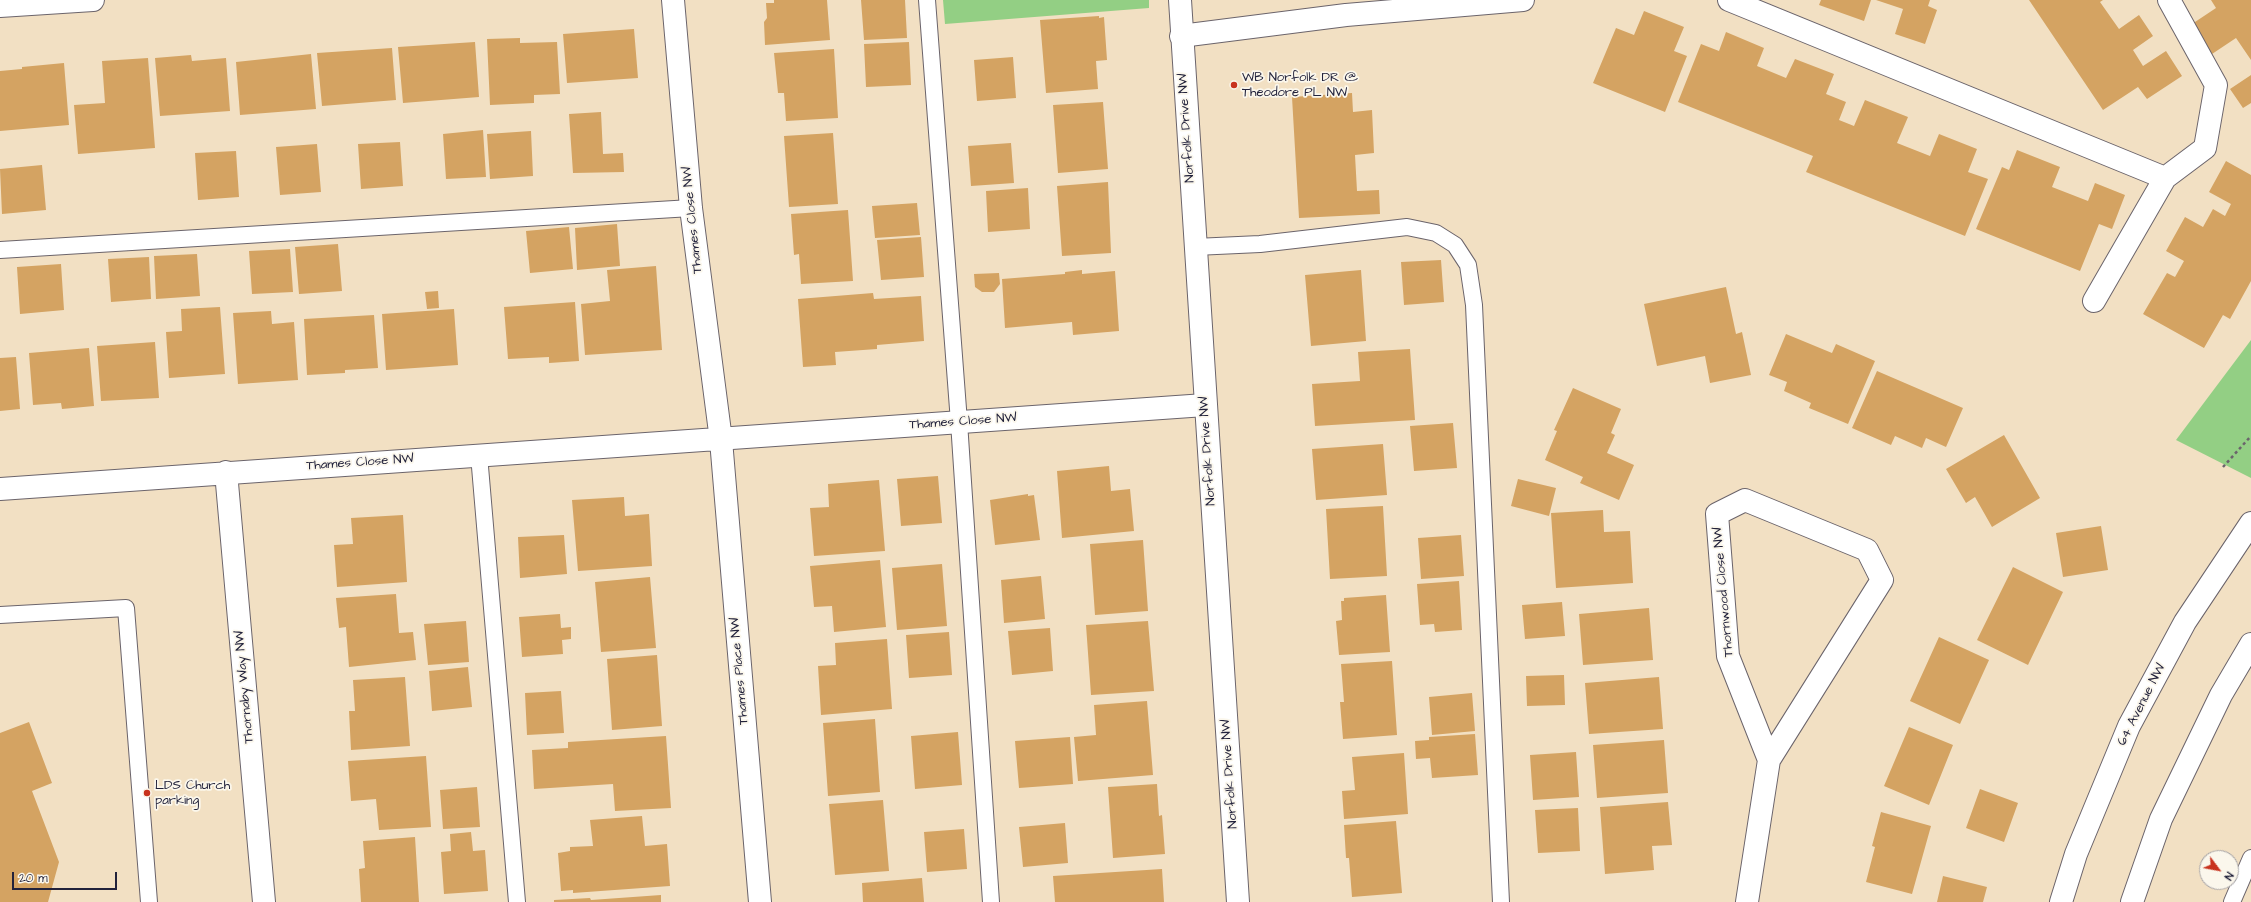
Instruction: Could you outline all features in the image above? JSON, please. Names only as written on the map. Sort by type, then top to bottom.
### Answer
[{"type":"street","points":[[0,6],[93,0]]},
{"type":"street","name":"Thames Close NW","points":[[673,0],[691,208],[721,440]]},
{"type":"street","name":"Norfolk Drive NW","points":[[1180,0],[1181,36],[1238,902]]},
{"type":"street","points":[[1181,36],[1346,15],[1523,0]]},
{"type":"street","points":[[1728,0],[2165,178]]},
{"type":"street","points":[[2094,301],[2165,178],[2205,148],[2216,85],[2168,0]]},
{"type":"street","name":"Thames Close NW","points":[[0,489],[226,472],[721,440],[1206,405]]},
{"type":"street","name":"Thames Place NW","points":[[721,440],[760,902]]},
{"type":"street","name":"Thornaby Way NW","points":[[226,472],[264,902]]},
{"type":"street","name":"Thornwood Close NW","points":[[1747,902],[1769,760],[1882,580],[1867,550],[1745,500],[1718,514],[1728,656],[1769,760]]},
{"type":"street","name":"64 Avenue NW","points":[[2061,902],[2076,854],[2129,726],[2185,622],[2251,523]]},
{"type":"street","points":[[2132,902],[2161,819],[2221,694],[2251,644]]},
{"type":"lane","points":[[927,0],[959,422],[991,902]]},
{"type":"lane","points":[[0,250],[691,208]]},
{"type":"lane","points":[[1195,247],[1260,244],[1407,227],[1436,233],[1455,245],[1468,265],[1474,305],[1501,902]]},
{"type":"lane","points":[[479,455],[517,902]]},
{"type":"lane","points":[[0,615],[126,608],[149,902]]},
{"type":"lane","points":[[2232,902],[2251,858]]},
{"type":"path","points":[[2223,467],[2251,436]]},
{"type":"green space","points":[[943,0],[1149,0],[1149,8],[945,24]]},
{"type":"green space","points":[[2251,340],[2251,478],[2176,440]]},
{"type":"building","points":[[774,0],[827,0],[830,40],[765,45],[764,22],[767,18],[766,3],[774,3]]},
{"type":"building","points":[[861,0],[905,0],[907,38],[864,40]]},
{"type":"building","points":[[1821,0],[1871,0],[1864,21],[1819,5]]},
{"type":"building","points":[[1876,0],[1930,0],[1928,6],[1937,10],[1925,44],[1895,34],[1903,9]]},
{"type":"building","points":[[2029,0],[2103,0],[2100,2],[2119,29],[2139,15],[2153,36],[2133,50],[2143,66],[2166,51],[2182,76],[2147,99],[2138,87],[2103,110]]},
{"type":"building","points":[[2211,0],[2251,0],[2251,60],[2236,38],[2212,54],[2192,24],[2216,8]]},
{"type":"building","points":[[1644,11],[1684,27],[1674,51],[1687,56],[1665,112],[1593,83],[1616,28],[1634,35]]},
{"type":"building","points":[[1099,16],[1099,18],[1104,17],[1107,60],[1096,61],[1098,89],[1046,93],[1040,20]]},
{"type":"building","points":[[634,29],[638,78],[567,83],[563,34]]},
{"type":"building","points":[[1726,32],[1764,48],[1757,66],[1786,78],[1795,59],[1834,74],[1826,94],[1846,102],[1839,120],[1854,126],[1865,100],[1908,117],[1897,143],[1930,156],[1939,134],[1977,149],[1968,172],[1988,179],[1965,236],[1806,172],[1813,156],[1678,102],[1701,44],[1719,51]]},
{"type":"building","points":[[520,38],[520,43],[557,42],[560,94],[534,95],[534,103],[490,105],[487,39]]},
{"type":"building","points":[[475,42],[479,97],[403,103],[398,47]]},
{"type":"building","points":[[909,42],[911,85],[866,87],[864,44]]},
{"type":"building","points":[[392,48],[396,100],[322,106],[317,53]]},
{"type":"building","points":[[834,49],[838,118],[786,121],[784,93],[778,93],[774,53]]},
{"type":"building","points":[[311,54],[316,109],[240,115],[236,62]]},
{"type":"building","points":[[191,55],[192,61],[226,58],[230,111],[160,116],[155,58]]},
{"type":"building","points":[[1013,57],[1016,98],[977,101],[974,60]]},
{"type":"building","points":[[148,58],[155,148],[78,154],[74,105],[105,103],[102,61]]},
{"type":"building","points":[[64,63],[69,125],[0,131],[0,71],[22,69],[22,67]]},
{"type":"building","points":[[2251,75],[2251,103],[2243,108],[2230,89]]},
{"type":"building","points":[[1352,93],[1353,112],[1372,110],[1374,153],[1355,155],[1357,191],[1379,190],[1380,214],[1299,218],[1292,97]]},
{"type":"building","points":[[1103,102],[1108,169],[1058,173],[1053,105]]},
{"type":"building","points":[[601,112],[603,154],[623,153],[624,172],[573,173],[569,114]]},
{"type":"building","points":[[483,130],[486,177],[446,179],[443,134]]},
{"type":"building","points":[[531,131],[533,176],[490,179],[487,134]]},
{"type":"building","points":[[833,133],[838,204],[789,207],[784,136]]},
{"type":"building","points":[[400,142],[403,186],[361,189],[358,144]]},
{"type":"building","points":[[1011,143],[1014,183],[971,186],[968,146]]},
{"type":"building","points":[[317,144],[321,192],[280,195],[276,147]]},
{"type":"building","points":[[2017,150],[2060,167],[2052,187],[2088,201],[2095,183],[2125,195],[2112,229],[2099,224],[2080,271],[1976,229],[2002,167],[2009,170]]},
{"type":"building","points":[[236,151],[239,197],[198,200],[195,153]]},
{"type":"building","points":[[2226,161],[2251,175],[2251,281],[2230,319],[2223,315],[2204,348],[2143,314],[2167,273],[2175,277],[2184,261],[2166,251],[2185,217],[2203,227],[2213,209],[2225,216],[2231,204],[2209,192]]},
{"type":"building","points":[[42,165],[46,210],[2,214],[0,169]]},
{"type":"building","points":[[1108,182],[1111,253],[1062,256],[1057,186]]},
{"type":"building","points":[[1028,188],[1030,229],[988,232],[986,191]]},
{"type":"building","points":[[917,203],[920,235],[875,238],[872,206]]},
{"type":"building","points":[[848,210],[853,281],[801,284],[799,254],[794,255],[791,214]]},
{"type":"building","points":[[617,224],[620,266],[577,270],[575,228]]},
{"type":"building","points":[[569,227],[573,269],[530,273],[526,231]]},
{"type":"building","points":[[921,237],[924,277],[881,280],[877,240]]},
{"type":"building","points":[[338,244],[342,291],[299,294],[295,247]]},
{"type":"building","points":[[290,249],[293,292],[252,294],[249,251]]},
{"type":"building","points":[[197,254],[200,296],[156,299],[154,256]]},
{"type":"building","points":[[149,257],[151,299],[111,302],[108,259]]},
{"type":"building","points":[[1441,260],[1444,302],[1404,305],[1401,262]]},
{"type":"building","points":[[61,264],[64,310],[20,314],[17,267]]},
{"type":"building","points":[[656,266],[662,350],[585,355],[581,304],[610,301],[607,270]]},
{"type":"building","points":[[1082,270],[1082,274],[1115,271],[1119,331],[1073,335],[1072,322],[1005,328],[1002,279],[1065,274],[1065,272]]},
{"type":"building","points":[[1361,270],[1366,341],[1311,346],[1305,275]]},
{"type":"building","points":[[999,273],[1000,284],[994,292],[982,292],[975,287],[974,274]]},
{"type":"building","points":[[1726,287],[1736,334],[1742,332],[1751,375],[1710,383],[1705,356],[1657,366],[1644,304]]},
{"type":"building","points":[[438,291],[439,308],[427,309],[425,292]]},
{"type":"building","points":[[873,293],[874,299],[921,296],[924,341],[877,345],[877,349],[835,352],[836,365],[803,367],[798,299]]},
{"type":"building","points":[[575,302],[579,361],[549,363],[549,357],[508,359],[504,307]]},
{"type":"building","points":[[220,307],[225,374],[169,378],[166,332],[182,331],[181,309]]},
{"type":"building","points":[[454,309],[458,365],[386,370],[382,314]]},
{"type":"building","points":[[271,311],[272,324],[294,322],[298,380],[238,384],[233,313]]},
{"type":"building","points":[[374,315],[378,368],[345,370],[345,373],[307,375],[304,319]]},
{"type":"building","points":[[1786,334],[1832,353],[1836,344],[1875,361],[1848,424],[1809,408],[1811,403],[1784,391],[1787,382],[1769,375]]},
{"type":"building","points":[[155,342],[159,398],[101,401],[97,346]]},
{"type":"building","points":[[89,348],[94,406],[62,409],[61,403],[33,405],[29,353]]},
{"type":"building","points":[[1410,349],[1415,420],[1315,426],[1312,384],[1360,381],[1358,352]]},
{"type":"building","points":[[16,357],[20,409],[0,411],[0,358]]},
{"type":"building","points":[[1877,371],[1963,408],[1946,447],[1926,438],[1922,448],[1895,436],[1891,445],[1852,428]]},
{"type":"building","points":[[1573,388],[1621,409],[1611,433],[1615,435],[1607,453],[1634,465],[1619,500],[1580,483],[1583,477],[1545,460],[1557,431],[1554,430]]},
{"type":"building","points":[[1453,423],[1457,468],[1414,471],[1410,426]]},
{"type":"building","points":[[2004,435],[2040,498],[1992,527],[1975,497],[1966,503],[1946,469]]},
{"type":"building","points":[[1383,444],[1387,495],[1316,500],[1312,449]]},
{"type":"building","points":[[1109,466],[1111,491],[1130,489],[1134,531],[1062,538],[1057,471]]},
{"type":"building","points":[[938,476],[942,523],[901,526],[897,479]]},
{"type":"building","points":[[1518,479],[1556,488],[1549,516],[1511,506]]},
{"type":"building","points":[[879,480],[885,551],[814,556],[810,508],[829,507],[828,484]]},
{"type":"building","points":[[1028,494],[1028,496],[1034,495],[1040,540],[995,545],[990,500]]},
{"type":"building","points":[[624,497],[625,516],[649,514],[652,566],[578,571],[572,500]]},
{"type":"building","points":[[1383,506],[1387,576],[1330,579],[1326,509]]},
{"type":"building","points":[[1603,510],[1604,532],[1630,531],[1633,583],[1556,588],[1551,513]]},
{"type":"building","points":[[403,515],[407,582],[337,587],[334,545],[353,544],[351,518]]},
{"type":"building","points":[[2101,526],[2108,570],[2063,577],[2056,533]]},
{"type":"building","points":[[564,535],[567,574],[520,578],[518,537]]},
{"type":"building","points":[[1461,535],[1464,576],[1421,579],[1418,538]]},
{"type":"building","points":[[1143,540],[1148,611],[1095,615],[1090,544]]},
{"type":"building","points":[[880,560],[886,627],[834,632],[832,606],[814,607],[810,566]]},
{"type":"building","points":[[942,564],[947,626],[897,630],[892,568]]},
{"type":"building","points":[[2013,567],[2063,592],[2028,665],[1977,640]]},
{"type":"building","points":[[1041,576],[1045,619],[1004,623],[1001,580]]},
{"type":"building","points":[[650,577],[656,648],[601,652],[595,582]]},
{"type":"building","points":[[1459,581],[1462,630],[1435,632],[1434,624],[1420,625],[1417,584]]},
{"type":"building","points":[[396,594],[399,633],[413,632],[416,660],[349,667],[346,627],[339,628],[336,598]]},
{"type":"building","points":[[1386,595],[1390,652],[1339,655],[1336,621],[1342,620],[1341,601],[1344,601],[1344,598]]},
{"type":"building","points":[[1562,602],[1565,636],[1525,639],[1522,605]]},
{"type":"building","points":[[1649,608],[1653,660],[1583,665],[1579,614]]},
{"type":"building","points":[[560,614],[561,628],[571,627],[571,639],[562,640],[563,654],[522,657],[519,617]]},
{"type":"building","points":[[466,621],[469,662],[428,665],[424,624]]},
{"type":"building","points":[[1148,621],[1154,691],[1091,695],[1086,625]]},
{"type":"building","points":[[1050,628],[1053,671],[1012,675],[1008,631]]},
{"type":"building","points":[[949,632],[952,675],[909,678],[906,635]]},
{"type":"building","points":[[1939,637],[1989,660],[1960,724],[1910,701]]},
{"type":"building","points":[[887,639],[892,709],[821,715],[818,666],[836,665],[835,643]]},
{"type":"building","points":[[657,655],[662,726],[612,730],[607,659]]},
{"type":"building","points":[[1392,661],[1397,735],[1343,739],[1340,702],[1344,702],[1341,664]]},
{"type":"building","points":[[468,667],[472,707],[432,711],[429,671]]},
{"type":"building","points":[[1564,675],[1565,705],[1527,706],[1526,676]]},
{"type":"building","points":[[405,677],[410,746],[351,750],[349,711],[355,711],[353,680]]},
{"type":"building","points":[[1659,677],[1663,729],[1589,734],[1585,683]]},
{"type":"building","points":[[561,691],[564,733],[527,735],[525,693]]},
{"type":"building","points":[[1472,693],[1475,731],[1432,735],[1429,697]]},
{"type":"building","points":[[1147,701],[1153,775],[1078,781],[1074,737],[1096,735],[1094,705]]},
{"type":"building","points":[[875,719],[880,792],[828,796],[823,723]]},
{"type":"building","points":[[29,722],[52,783],[32,791],[59,862],[48,902],[0,902],[0,733]]},
{"type":"building","points":[[1909,727],[1953,745],[1929,805],[1884,786]]},
{"type":"building","points":[[958,732],[962,785],[915,789],[911,736]]},
{"type":"building","points":[[1475,734],[1478,775],[1432,778],[1430,758],[1416,759],[1415,741],[1429,740],[1429,737]]},
{"type":"building","points":[[666,736],[671,808],[615,811],[613,784],[534,789],[532,750],[568,748],[568,742]]},
{"type":"building","points":[[1070,737],[1073,784],[1019,788],[1015,741]]},
{"type":"building","points":[[1664,740],[1668,793],[1597,798],[1593,745]]},
{"type":"building","points":[[1576,752],[1579,797],[1533,800],[1530,755]]},
{"type":"building","points":[[1404,753],[1408,814],[1344,819],[1342,791],[1355,790],[1352,757]]},
{"type":"building","points":[[426,756],[431,827],[379,830],[376,799],[351,801],[348,761]]},
{"type":"building","points":[[1157,784],[1159,816],[1162,815],[1165,854],[1113,858],[1108,787]]},
{"type":"building","points":[[477,787],[480,827],[443,829],[440,790]]},
{"type":"building","points":[[1980,789],[2018,803],[2004,842],[1966,828]]},
{"type":"building","points":[[883,800],[889,871],[835,875],[829,804]]},
{"type":"building","points":[[1668,802],[1672,845],[1652,846],[1654,870],[1605,874],[1600,807]]},
{"type":"building","points":[[1578,808],[1580,851],[1538,853],[1535,810]]},
{"type":"building","points":[[1881,812],[1931,826],[1912,894],[1866,882],[1875,847],[1872,846]]},
{"type":"building","points":[[642,816],[645,846],[667,844],[670,886],[573,893],[573,890],[561,891],[558,853],[570,851],[570,847],[593,846],[590,820]]},
{"type":"building","points":[[1396,821],[1402,893],[1352,897],[1349,858],[1346,858],[1344,825]]},
{"type":"building","points":[[1065,823],[1068,863],[1023,867],[1019,827]]},
{"type":"building","points":[[964,829],[967,869],[927,872],[924,832]]},
{"type":"building","points":[[471,832],[473,851],[485,850],[488,891],[444,894],[441,852],[451,851],[450,834]]},
{"type":"building","points":[[415,837],[419,902],[361,902],[359,869],[365,868],[363,841]]},
{"type":"building","points":[[1162,869],[1164,902],[1055,902],[1053,876]]},
{"type":"building","points":[[1943,876],[1987,887],[1983,902],[1937,902]]},
{"type":"building","points":[[922,878],[924,902],[863,902],[862,883]]},
{"type":"building","points":[[661,895],[661,902],[554,902],[554,900],[590,898],[591,900]]},
{"type":"place","name":"WB Norfolk DR @ Theodore PL NW","points":[[1234,85]]},
{"type":"place","name":"LDS Church parking","points":[[147,793]]}]
